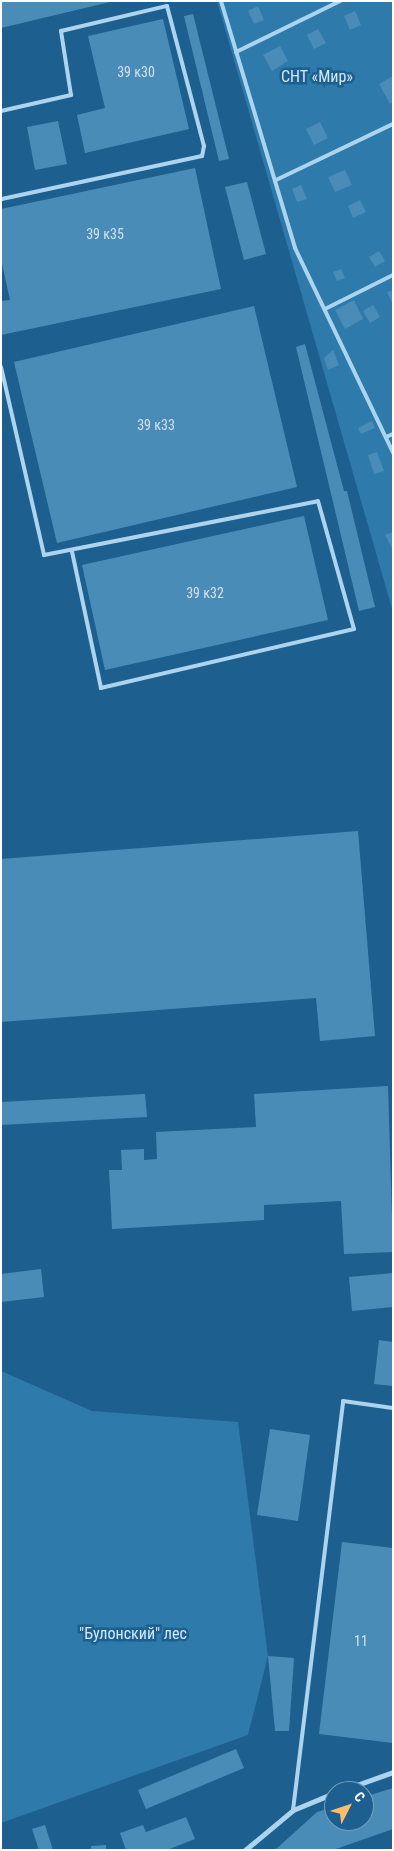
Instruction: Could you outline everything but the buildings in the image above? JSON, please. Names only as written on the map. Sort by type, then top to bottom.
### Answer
[{"type":"street","points":[[368,1781],[393,1772]]},
{"type":"street","points":[[245,1850],[293,1810],[324,1797]]},
{"type":"lane","points":[[221,1],[295,248],[393,452]]},
{"type":"lane","points":[[236,52],[340,1]]},
{"type":"lane","points":[[1,111],[71,95],[61,31],[167,6],[204,146],[202,156],[1,199]]},
{"type":"lane","points":[[276,180],[393,124]]},
{"type":"lane","points":[[324,309],[393,275]]},
{"type":"lane","points":[[1,367],[44,555],[72,552],[318,501],[354,628],[101,688],[72,552]]},
{"type":"lane","points":[[386,437],[393,434]]},
{"type":"lane","points":[[293,1810],[343,1401],[393,1408]]},
{"type":"green space","name":"СНТ «Мир»","points":[[217,1],[393,1],[393,612]]},
{"type":"green space","name":"\"Булонский\" лес","points":[[1,1371],[92,1411],[238,1422],[268,1656],[248,1735],[1,1823]]}]
